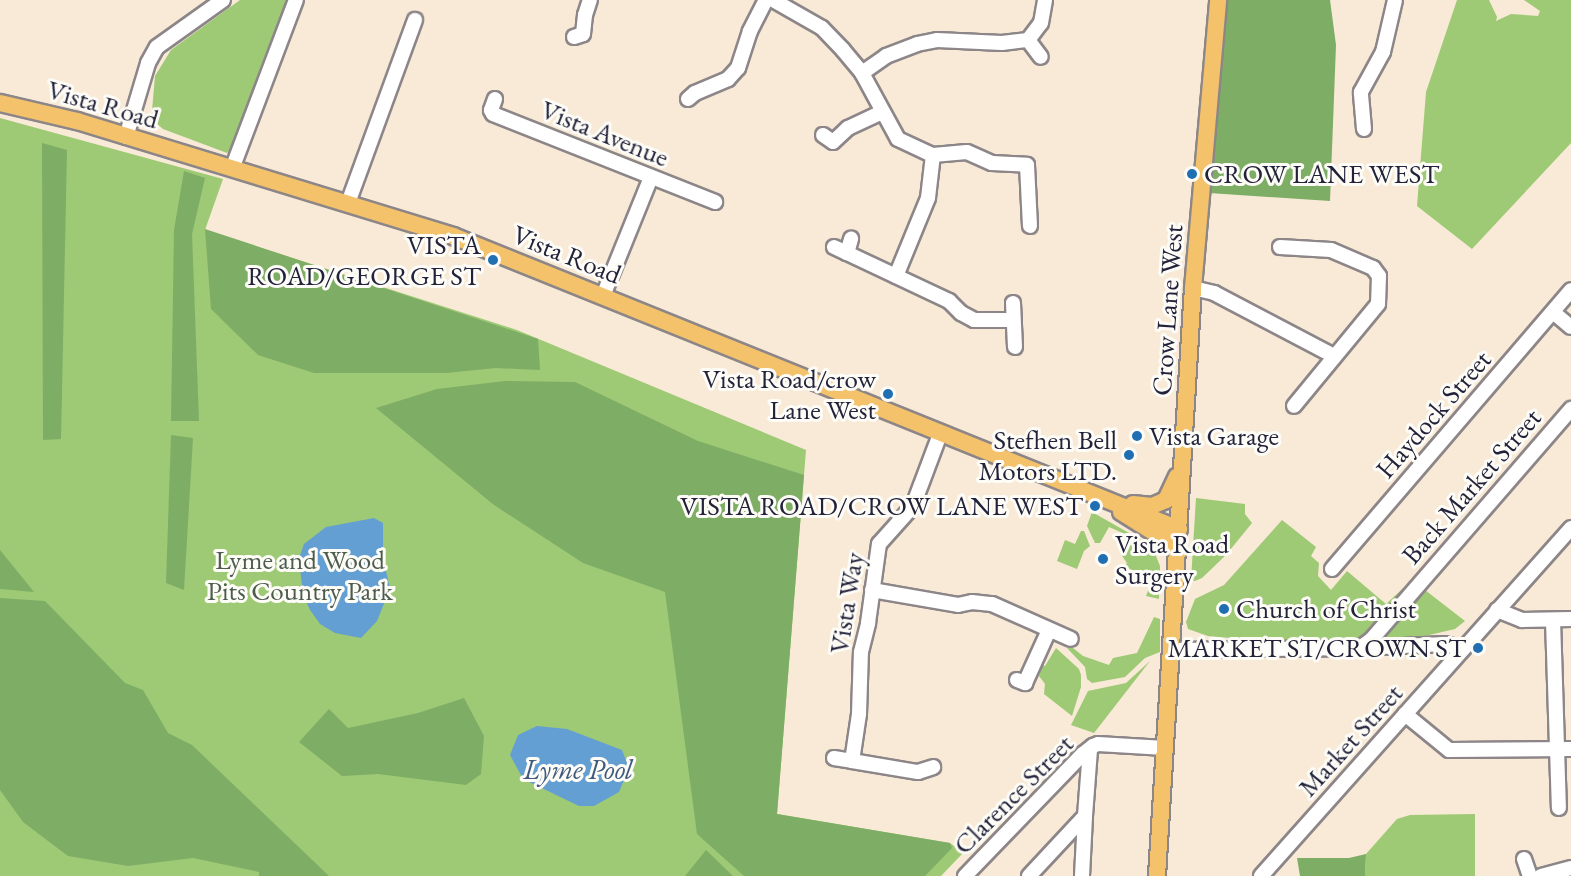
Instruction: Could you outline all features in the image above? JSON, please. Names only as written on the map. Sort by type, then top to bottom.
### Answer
[{"type":"main road","name":"Crow Lane West","points":[[1157,876],[1193,288],[1218,0]]},
{"type":"main road","name":"Vista Road","points":[[0,103],[77,121],[453,236],[940,434],[1100,498],[1152,516],[1179,529]]},
{"type":"main road","points":[[1100,498],[1120,500],[1145,507],[1161,503],[1171,494],[1183,454]]},
{"type":"main road","name":"Vista Road","points":[[1100,498],[1177,547]]},
{"type":"street","points":[[126,137],[148,63],[157,47],[223,0]]},
{"type":"street","points":[[232,169],[296,0]]},
{"type":"street","points":[[583,35],[585,15],[590,0]]},
{"type":"street","points":[[688,99],[694,93],[728,79],[738,68],[750,31],[766,0]]},
{"type":"street","points":[[773,0],[822,28],[862,73],[897,139],[933,155],[967,152],[992,163],[1027,165],[1030,226]]},
{"type":"street","points":[[862,73],[886,56],[917,44],[937,40],[1002,44],[1028,40],[1041,23],[1045,0]]},
{"type":"street","points":[[1364,132],[1361,92],[1383,52],[1395,0]]},
{"type":"street","points":[[348,203],[415,20]]},
{"type":"street","points":[[1028,40],[1041,57]]},
{"type":"street","name":"Vista Avenue","points":[[495,99],[490,110],[493,114],[715,202]]},
{"type":"street","points":[[832,143],[848,128],[882,112]]},
{"type":"street","points":[[896,276],[928,198],[933,155]]},
{"type":"street","points":[[603,296],[651,177]]},
{"type":"street","points":[[851,239],[840,250],[949,301],[961,313],[974,320],[1013,320]]},
{"type":"street","points":[[1280,247],[1331,250],[1373,268],[1379,276],[1378,304],[1294,406]]},
{"type":"street","points":[[1193,288],[1214,293],[1334,356]]},
{"type":"street","name":"Haydock Street","points":[[1332,569],[1571,290]]},
{"type":"street","points":[[1013,303],[1015,347]]},
{"type":"street","points":[[1553,312],[1571,327]]},
{"type":"street","name":"Back Market Street","points":[[1360,648],[1371,640],[1571,408]]},
{"type":"street","name":"Vista Way","points":[[852,761],[859,714],[861,652],[868,623],[879,544],[913,506],[940,434]]},
{"type":"street","name":"Market Street","points":[[1261,876],[1571,528]]},
{"type":"street","points":[[872,590],[958,605],[972,602],[992,604],[1071,639]]},
{"type":"street","points":[[1497,610],[1522,620],[1571,619]]},
{"type":"street","points":[[1553,620],[1555,686],[1564,749],[1558,808]]},
{"type":"street","points":[[1025,684],[1049,630]]},
{"type":"street","points":[[1171,650],[1445,645],[1462,649]]},
{"type":"street","points":[[1405,714],[1449,750],[1564,749]]},
{"type":"street","name":"Clarence Street","points":[[969,875],[1090,749],[1098,744],[1165,748]]},
{"type":"street","points":[[1082,876],[1090,749]]},
{"type":"street","points":[[834,758],[918,772],[933,767]]},
{"type":"street","points":[[1038,873],[1085,816]]},
{"type":"street","points":[[1524,859],[1530,876]]},
{"type":"street","points":[[1541,876],[1571,868]]},
{"type":"green space","points":[[240,0],[288,0],[233,148],[227,153],[163,129],[156,123],[152,111],[155,76],[171,50]]},
{"type":"green space","points":[[1225,0],[1330,0],[1336,45],[1330,201],[1209,193]]},
{"type":"green space","points":[[1457,0],[1489,0],[1497,17],[1496,21],[1511,14],[1538,16],[1540,11],[1524,0],[1571,0],[1571,143],[1472,249],[1417,206],[1426,92]]},
{"type":"green space","name":"Lyme and Wood Pits Country Park","points":[[0,118],[223,179],[205,230],[517,330],[806,450],[777,814],[950,843],[963,853],[941,876],[0,876]]},
{"type":"green space","points":[[42,143],[67,150],[61,439],[43,440]]},
{"type":"green space","points":[[184,171],[205,178],[192,234],[199,421],[171,421],[174,230]]},
{"type":"green space","points":[[205,229],[538,339],[540,370],[496,368],[446,373],[314,373],[258,355],[211,309]]},
{"type":"green space","points":[[505,381],[575,382],[698,441],[804,475],[777,814],[950,843],[952,848],[925,876],[744,876],[697,834],[665,592],[583,563],[494,505],[376,408],[437,389]]},
{"type":"green space","points":[[171,435],[193,438],[184,590],[166,583]]},
{"type":"green space","points":[[1196,498],[1245,504],[1245,514],[1252,523],[1226,555],[1202,578],[1195,581],[1191,580]]},
{"type":"green space","points":[[1092,512],[1152,546],[1160,566],[1159,599],[1146,596],[1153,578],[1125,567],[1127,563],[1120,553],[1127,535],[1109,527],[1100,543],[1095,543],[1087,526]]},
{"type":"green space","points":[[1282,520],[1316,547],[1311,556],[1319,563],[1318,576],[1331,590],[1347,571],[1386,604],[1412,580],[1465,621],[1455,629],[1412,639],[1274,642],[1208,636],[1188,629],[1186,622],[1195,599],[1224,585]]},
{"type":"green space","points":[[1081,531],[1084,531],[1090,546],[1084,551],[1077,569],[1057,561],[1065,540],[1075,544]]},
{"type":"green space","points":[[0,550],[34,592],[0,589]]},
{"type":"green space","points":[[0,598],[45,601],[125,683],[143,690],[168,733],[192,745],[329,876],[259,876],[259,872],[193,858],[128,866],[68,856],[23,822],[0,790]]},
{"type":"green space","points":[[1154,617],[1160,619],[1160,652],[1145,658],[1125,677],[1092,683],[1087,679],[1085,667],[1067,648],[1073,648],[1083,656],[1109,665],[1113,658],[1137,653]]},
{"type":"green space","points":[[1056,648],[1079,669],[1081,675],[1081,687],[1072,716],[1044,694],[1045,684],[1039,676],[1042,665],[1045,666]]},
{"type":"green space","points":[[1150,661],[1094,733],[1071,725],[1088,691],[1126,683]]},
{"type":"green space","points":[[464,698],[484,736],[481,774],[466,785],[378,774],[342,776],[299,742],[329,709],[348,728],[418,713]]},
{"type":"green space","points":[[1475,814],[1475,876],[1365,876],[1366,854],[1397,819],[1410,815]]},
{"type":"green space","points":[[706,850],[733,876],[685,876]]},
{"type":"green space","points":[[1366,854],[1365,876],[1300,876],[1297,858],[1349,858]]},
{"type":"water","points":[[374,518],[383,523],[383,557],[390,589],[377,621],[361,638],[335,633],[320,624],[310,610],[303,595],[299,558],[304,544],[326,527]]},
{"type":"water","name":"Lyme Pool","points":[[537,726],[567,729],[622,750],[629,768],[619,792],[594,806],[579,806],[523,779],[510,755],[518,735]]},
{"type":"place","name":"CROW LANE WEST","points":[[1192,174]]},
{"type":"place","name":"VISTA ROAD/GEORGE ST","points":[[493,260]]},
{"type":"place","name":"Vista Road/crow Lane West","points":[[888,394]]},
{"type":"place","name":"Vista Garage","points":[[1137,436]]},
{"type":"place","name":"Stefhen Bell Motors LTD.","points":[[1129,455]]},
{"type":"place","name":"VISTA ROAD/CROW LANE WEST","points":[[1095,506]]},
{"type":"place","name":"Vista Road Surgery","points":[[1103,559]]},
{"type":"place","name":"Church of Christ","points":[[1224,609]]},
{"type":"place","name":"MARKET ST/CROWN ST","points":[[1478,648]]}]
